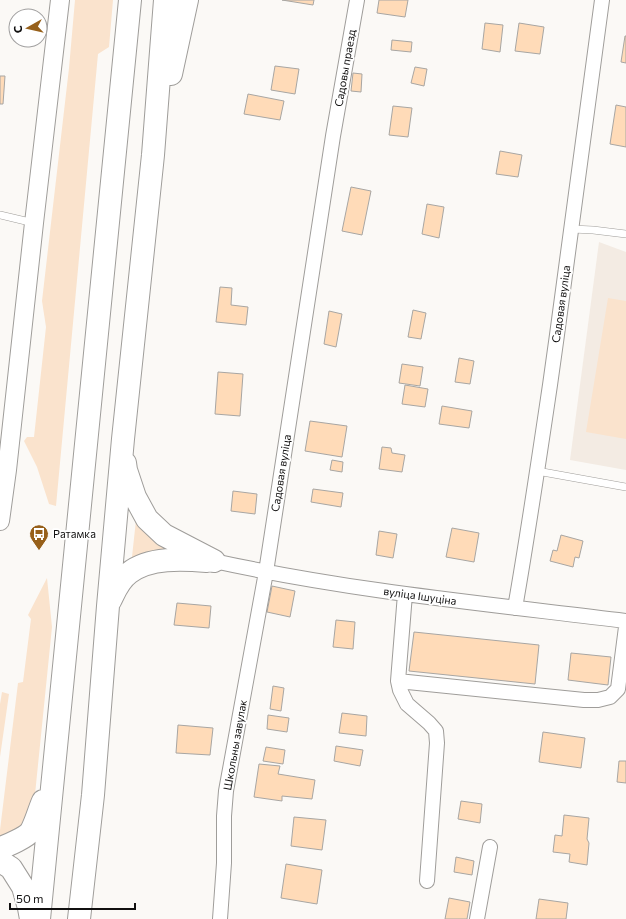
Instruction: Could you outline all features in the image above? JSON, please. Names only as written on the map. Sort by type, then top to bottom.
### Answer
[{"type":"highway","points":[[39,919],[130,0]]},
{"type":"highway","points":[[80,919],[93,795],[123,439],[153,155],[165,0]]},
{"type":"highway","points":[[153,155],[187,0]]},
{"type":"highway","points":[[123,439],[126,470],[135,497],[147,519],[164,535],[214,562]]},
{"type":"highway","points":[[108,606],[117,586],[129,573],[143,565],[177,559],[214,562]]},
{"type":"highway","points":[[0,848],[11,844],[30,832],[47,792],[53,767]]},
{"type":"highway","points":[[0,861],[11,868],[23,887],[30,908],[31,919]]},
{"type":"street","points":[[0,521],[4,470],[60,0]]},
{"type":"street","name":"Садовы праезд","points":[[334,136],[357,0]]},
{"type":"street","name":"Садовая вуліца","points":[[516,608],[572,229],[602,0]]},
{"type":"street","name":"Садовая вуліца","points":[[266,572],[334,136]]},
{"type":"street","name":"вуліца Ішуціна","points":[[214,562],[266,572],[405,594],[626,621]]},
{"type":"street","name":"Школьны завулак","points":[[220,919],[224,864],[224,816],[226,791],[266,572]]},
{"type":"street","points":[[405,594],[398,681],[406,704],[436,730],[437,743],[427,881]]},
{"type":"street","points":[[398,681],[584,700],[598,700],[610,697],[618,689],[626,627]]},
{"type":"street","points":[[477,919],[490,847]]},
{"type":"lane","points":[[0,215],[34,223]]},
{"type":"lane","points":[[572,229],[626,234]]},
{"type":"lane","points":[[537,471],[626,486]]},
{"type":"shaded area","points":[[75,0],[113,0],[109,47],[98,54],[56,506],[49,504],[37,467],[24,441],[27,437],[34,437],[46,327],[42,301],[69,68]]},
{"type":"shaded area","points":[[599,242],[626,252],[626,470],[570,460]]},
{"type":"shaded area","points":[[608,298],[626,301],[626,439],[586,432]]},
{"type":"shaded area","points":[[136,520],[178,552],[131,566]]},
{"type":"shaded area","points":[[47,578],[52,627],[33,814],[28,825],[0,843],[0,830],[18,683],[23,682],[31,619],[28,615]]},
{"type":"shaded area","points":[[2,692],[9,694],[0,757],[0,704]]},
{"type":"building","points":[[282,0],[314,0],[313,5]]},
{"type":"building","points":[[379,0],[408,0],[405,17],[377,13]]},
{"type":"building","points":[[485,23],[503,25],[500,52],[482,49]]},
{"type":"building","points":[[519,23],[544,27],[540,54],[515,51]]},
{"type":"building","points":[[626,36],[626,63],[621,62]]},
{"type":"building","points":[[392,40],[412,42],[411,52],[391,50]]},
{"type":"building","points":[[275,66],[299,69],[295,94],[271,90]]},
{"type":"building","points":[[415,67],[427,69],[424,86],[411,83]]},
{"type":"building","points":[[353,73],[362,74],[361,92],[351,91]]},
{"type":"building","points":[[0,76],[5,76],[3,104],[0,104]]},
{"type":"building","points":[[248,94],[284,101],[280,120],[244,114]]},
{"type":"building","points":[[616,105],[626,107],[626,147],[610,144]]},
{"type":"building","points":[[393,106],[412,108],[408,137],[389,135]]},
{"type":"building","points":[[500,151],[522,155],[518,177],[496,174]]},
{"type":"building","points":[[351,187],[371,191],[362,235],[342,231]]},
{"type":"building","points":[[427,204],[444,207],[439,238],[422,234]]},
{"type":"building","points":[[220,287],[232,288],[231,305],[248,307],[246,325],[216,322]]},
{"type":"building","points":[[413,310],[426,313],[421,339],[408,337]]},
{"type":"building","points":[[329,311],[342,314],[336,347],[324,344]]},
{"type":"building","points":[[459,358],[474,361],[470,384],[455,382]]},
{"type":"building","points":[[402,364],[423,367],[420,386],[399,383]]},
{"type":"building","points":[[218,372],[243,374],[240,416],[215,414]]},
{"type":"building","points":[[405,385],[428,389],[425,407],[402,404]]},
{"type":"building","points":[[442,406],[472,411],[469,428],[439,424]]},
{"type":"building","points":[[310,421],[347,426],[342,457],[305,451]]},
{"type":"building","points":[[382,447],[391,448],[392,453],[405,455],[402,472],[379,469]]},
{"type":"building","points":[[332,460],[343,462],[342,472],[330,470]]},
{"type":"building","points":[[313,489],[343,493],[341,507],[311,502]]},
{"type":"building","points":[[233,491],[257,494],[255,514],[231,511]]},
{"type":"building","points":[[452,528],[479,533],[474,562],[446,557]]},
{"type":"building","points":[[379,531],[397,534],[393,558],[376,555]]},
{"type":"building","points":[[561,535],[583,541],[579,558],[575,557],[573,567],[550,561],[553,550],[557,551]]},
{"type":"building","points":[[272,586],[295,591],[290,617],[267,612]]},
{"type":"building","points":[[177,603],[211,606],[209,628],[174,625]]},
{"type":"building","points":[[336,620],[355,622],[353,649],[333,647]]},
{"type":"building","points":[[414,632],[539,645],[535,684],[409,671]]},
{"type":"building","points":[[571,653],[611,657],[608,685],[568,680]]},
{"type":"building","points":[[273,686],[284,688],[281,711],[270,709]]},
{"type":"building","points":[[342,713],[367,716],[366,736],[339,733]]},
{"type":"building","points":[[268,715],[289,718],[287,732],[267,729]]},
{"type":"building","points":[[178,725],[213,728],[210,755],[176,753]]},
{"type":"building","points":[[543,732],[585,738],[581,768],[539,762]]},
{"type":"building","points":[[336,746],[363,750],[360,766],[334,761]]},
{"type":"building","points":[[266,747],[285,750],[283,764],[263,761]]},
{"type":"building","points":[[619,761],[626,761],[626,783],[617,782]]},
{"type":"building","points":[[259,764],[280,766],[278,774],[315,780],[312,799],[282,796],[282,801],[254,797]]},
{"type":"building","points":[[461,801],[482,804],[480,823],[458,819]]},
{"type":"building","points":[[564,815],[589,818],[587,865],[569,862],[570,854],[553,852],[555,835],[562,836]]},
{"type":"building","points":[[294,817],[326,820],[322,850],[291,846]]},
{"type":"building","points":[[456,857],[474,861],[472,875],[454,872]]},
{"type":"building","points":[[286,864],[322,870],[317,904],[281,898]]},
{"type":"building","points":[[449,898],[470,902],[467,919],[445,919]]},
{"type":"building","points":[[539,899],[568,903],[566,919],[536,919]]},
{"type":"place","name":"Ратамка","points":[[39,551]]}]
